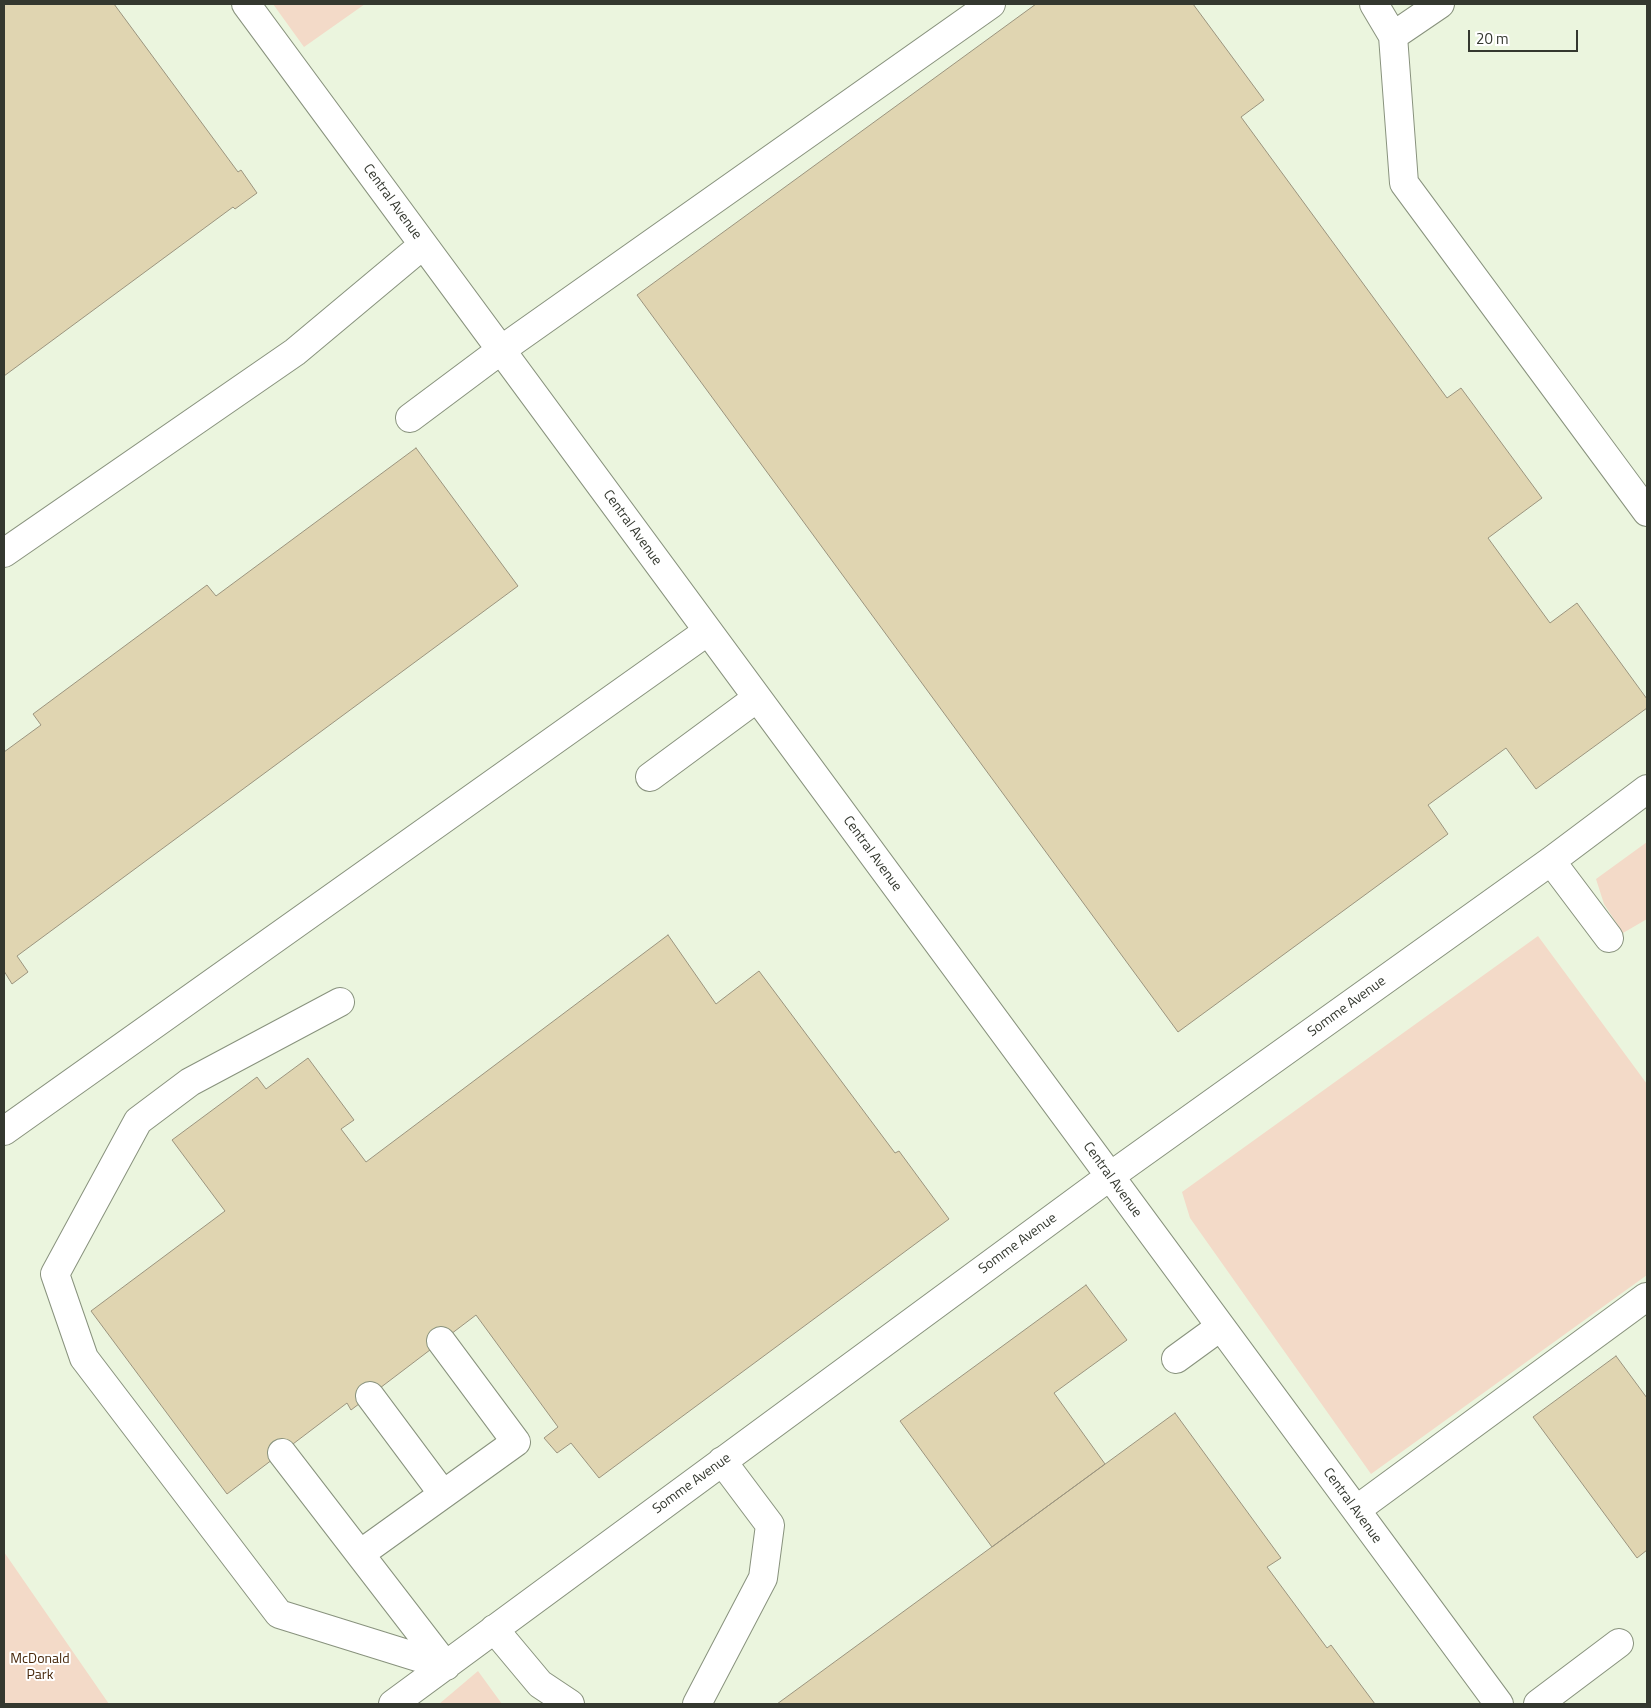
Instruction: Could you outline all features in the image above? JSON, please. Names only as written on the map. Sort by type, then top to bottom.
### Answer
[{"type":"street","name":"Central Avenue","points":[[246,4],[1498,1704]]},
{"type":"street","points":[[410,418],[501,350],[991,4]]},
{"type":"street","points":[[1374,4],[1393,36],[1404,183],[1647,512]]},
{"type":"street","points":[[1393,36],[1440,4]]},
{"type":"street","points":[[4,553],[295,352],[423,245]]},
{"type":"street","points":[[4,1131],[708,631]]},
{"type":"street","points":[[650,777],[757,698]]},
{"type":"street","name":"Somme Avenue","points":[[393,1704],[1109,1177],[1647,789]]},
{"type":"street","points":[[1551,860],[1610,938]]},
{"type":"street","points":[[340,1002],[190,1082],[138,1121],[55,1274],[84,1358],[279,1614],[446,1666]]},
{"type":"street","points":[[1356,1510],[1646,1297]]},
{"type":"street","points":[[1176,1359],[1220,1327]]},
{"type":"street","points":[[360,1554],[516,1442],[442,1341]]},
{"type":"street","points":[[370,1396],[443,1494]]},
{"type":"street","points":[[282,1453],[446,1666]]},
{"type":"street","points":[[697,1704],[763,1578],[770,1524],[722,1462]]},
{"type":"street","points":[[494,1629],[540,1684],[570,1704]]},
{"type":"street","points":[[1538,1704],[1619,1643]]},
{"type":"green space","points":[[273,4],[365,4],[304,47]]},
{"type":"green space","points":[[1647,842],[1647,919],[1623,933],[1604,904],[1596,879]]},
{"type":"green space","points":[[1538,936],[1647,1084],[1647,1275],[1371,1474],[1190,1218],[1182,1192]]},
{"type":"green space","name":"McDonald Park","points":[[4,1552],[109,1704],[4,1704]]},
{"type":"green space","points":[[478,1671],[502,1704],[439,1704]]},
{"type":"building","points":[[4,4],[114,4],[238,172],[241,170],[257,193],[235,209],[233,207],[4,376]]},
{"type":"building","points":[[1036,4],[1193,4],[1264,100],[1241,117],[1447,398],[1461,388],[1542,498],[1488,538],[1550,623],[1577,603],[1647,699],[1647,708],[1536,789],[1506,748],[1428,805],[1448,834],[1178,1032],[637,295]]},
{"type":"building","points":[[416,448],[518,586],[17,956],[28,972],[12,984],[4,971],[4,752],[41,725],[33,714],[207,585],[216,596]]},
{"type":"building","points":[[668,935],[716,1004],[759,971],[895,1153],[899,1151],[949,1219],[599,1478],[571,1443],[557,1453],[544,1438],[558,1427],[476,1315],[351,1410],[347,1403],[227,1494],[91,1311],[225,1211],[172,1140],[257,1077],[266,1089],[308,1058],[354,1120],[341,1129],[366,1162]]},
{"type":"building","points":[[1086,1285],[1127,1340],[1054,1393],[1105,1464],[992,1547],[900,1421]]},
{"type":"building","points":[[1616,1356],[1647,1398],[1647,1550],[1637,1558],[1533,1417]]},
{"type":"building","points":[[1175,1413],[1281,1558],[1267,1567],[1327,1648],[1331,1645],[1375,1704],[777,1704]]}]
